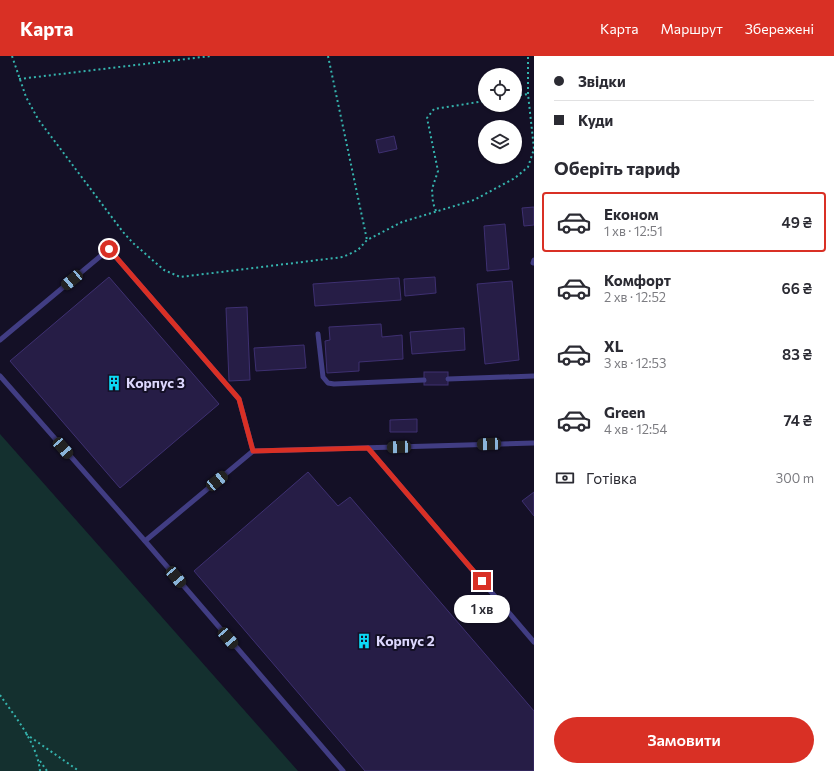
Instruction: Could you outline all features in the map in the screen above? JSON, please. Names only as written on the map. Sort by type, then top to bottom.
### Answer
[{"type":"lane","points":[[0,340],[109,249],[239,399],[253,451]]},
{"type":"lane","points":[[318,334],[323,377],[328,383],[424,380]]},
{"type":"lane","points":[[0,376],[145,541],[343,771]]},
{"type":"lane","points":[[448,379],[534,376]]},
{"type":"lane","points":[[145,541],[253,451],[534,443]]},
{"type":"lane","points":[[368,448],[534,642]]},
{"type":"path","points":[[12,56],[26,97],[38,119],[123,232],[133,243],[164,270],[180,276],[344,257],[358,250],[367,240],[402,222],[474,200],[515,178],[528,167],[534,150],[528,94],[528,56]]},
{"type":"path","points":[[19,79],[211,56]]},
{"type":"path","points":[[328,56],[367,240]]},
{"type":"path","points":[[522,95],[528,94]]},
{"type":"path","points":[[436,211],[433,203],[432,189],[438,171],[427,118],[434,109],[478,102]]},
{"type":"path","points":[[0,696],[25,733],[38,759],[47,771]]},
{"type":"path","points":[[25,733],[79,771]]},
{"type":"path","points":[[38,759],[40,771]]},
{"type":"green space","points":[[0,434],[298,771],[0,771]]},
{"type":"building","points":[[394,136],[397,149],[379,153],[376,140]]},
{"type":"building","points":[[534,207],[534,225],[524,226],[522,208]]},
{"type":"building","points":[[505,224],[509,269],[487,271],[484,226]]},
{"type":"building","name":"Корпус 3","points":[[109,277],[219,404],[120,488],[10,361]]},
{"type":"building","points":[[435,277],[436,293],[405,296],[404,279]]},
{"type":"building","points":[[399,278],[401,300],[315,306],[313,284]]},
{"type":"building","points":[[512,281],[519,360],[485,364],[477,284]]},
{"type":"building","points":[[247,307],[250,380],[229,381],[226,308]]},
{"type":"building","points":[[381,324],[382,337],[402,335],[403,359],[359,362],[359,371],[327,373],[325,341],[330,340],[329,327]]},
{"type":"building","points":[[464,328],[465,350],[412,354],[410,332]]},
{"type":"building","points":[[304,345],[306,368],[256,371],[254,348]]},
{"type":"building","points":[[424,372],[448,372],[448,385],[424,385]]},
{"type":"building","points":[[417,419],[417,432],[390,432],[390,420]]},
{"type":"building","name":"Корпус 2","points":[[308,472],[338,506],[350,497],[534,711],[534,771],[365,771],[194,571]]},
{"type":"building","points":[[534,492],[534,516],[522,501]]},
{"type":"place","name":"Корпус 3","points":[[114,383]]},
{"type":"place","name":"Корпус 2","points":[[364,641]]},
{"type":"route","points":[[109,249],[239,399],[253,451],[368,448],[482,581]]}]
